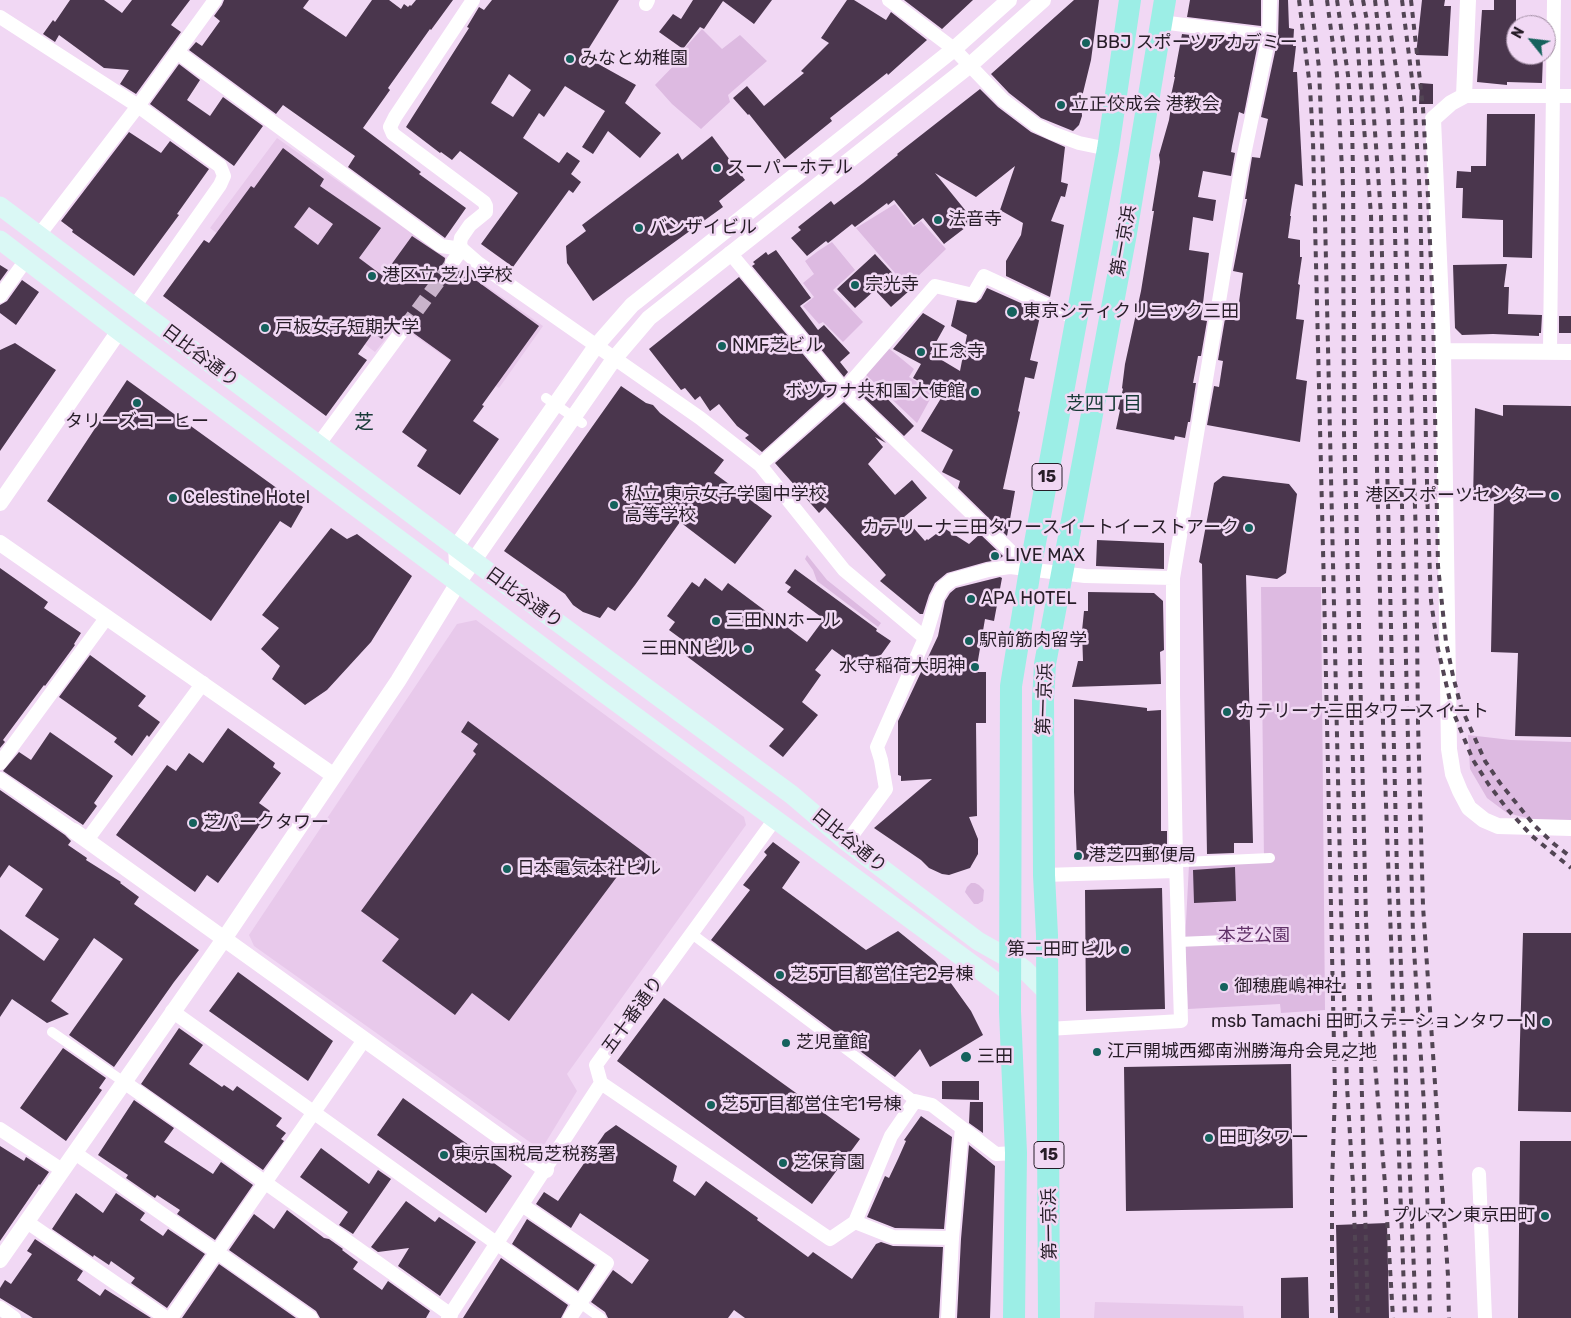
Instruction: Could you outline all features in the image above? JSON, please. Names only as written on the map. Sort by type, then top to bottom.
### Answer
[{"type":"highway","name":"第一京浜","points":[[1014,1318],[1016,1153],[1010,993],[1010,686],[1108,148],[1130,0]]},
{"type":"highway","name":"第一京浜","points":[[1049,1318],[1047,935],[1044,875],[1045,664],[1125,240],[1165,0]]},
{"type":"highway","points":[[1054,441],[1086,447]]},
{"type":"main road","name":"日比谷通り","points":[[0,206],[456,548],[792,795],[847,842],[978,941],[1010,959],[1036,980],[1047,992]]},
{"type":"main road","name":"日比谷通り","points":[[0,240],[119,331],[458,583],[600,692],[1010,993]]},
{"type":"street","points":[[39,236],[138,106],[215,0]]},
{"type":"street","points":[[473,0],[390,127],[393,134],[484,202],[486,212],[470,225],[461,238],[460,244],[462,249],[468,256],[700,418],[760,465],[844,570],[925,638]]},
{"type":"street","points":[[889,0],[954,50],[1003,100],[1036,125],[1079,143],[1108,148]]},
{"type":"street","points":[[458,583],[456,548],[596,346],[632,305],[954,50],[1009,0]]},
{"type":"street","points":[[0,1260],[224,939],[398,681],[458,583],[614,359],[648,318],[969,66],[1043,0]]},
{"type":"street","points":[[1048,1029],[1182,1021],[1178,942],[1180,866],[1173,695],[1173,578],[1241,169],[1269,36],[1270,0]]},
{"type":"street","points":[[1464,96],[1468,0]]},
{"type":"street","points":[[1550,352],[1554,0]]},
{"type":"street","points":[[0,17],[138,106],[220,166],[224,176],[220,186],[134,307]]},
{"type":"street","points":[[1161,22],[1269,36]]},
{"type":"street","points":[[177,52],[440,246],[462,249]]},
{"type":"street","points":[[1571,96],[1464,96],[1451,103],[1433,119],[1443,351],[1449,749],[1452,774],[1469,808],[1484,820],[1498,826],[1571,828]]},
{"type":"street","points":[[452,263],[462,249]]},
{"type":"street","points":[[730,253],[844,390],[1030,570]]},
{"type":"street","points":[[0,296],[26,260]]},
{"type":"street","points":[[760,465],[844,390],[935,286],[973,295],[984,276],[1077,319]]},
{"type":"street","points":[[318,444],[406,327]]},
{"type":"street","points":[[0,503],[119,331]]},
{"type":"street","points":[[1443,351],[1571,352]]},
{"type":"street","points":[[546,398],[582,423]]},
{"type":"street","points":[[0,543],[333,775]]},
{"type":"street","points":[[847,842],[886,789],[877,747],[925,638],[937,598],[943,587],[952,580],[1001,568],[1097,577],[1173,578]]},
{"type":"street","points":[[0,763],[107,617]]},
{"type":"street","points":[[80,836],[203,683]]},
{"type":"street","points":[[0,779],[546,1170]]},
{"type":"street","name":"五十番通り","points":[[601,1083],[596,1065],[775,819]]},
{"type":"street","points":[[1044,875],[1270,858]]},
{"type":"street","points":[[692,934],[915,1101],[932,1106],[996,1154],[1016,1153]]},
{"type":"street","points":[[1178,942],[1275,938]]},
{"type":"street","points":[[172,1011],[601,1318]]},
{"type":"street","points":[[52,1032],[265,1182],[450,1316],[601,1083],[830,1239],[855,1222],[891,1136],[915,1101]]},
{"type":"street","points":[[172,1318],[364,1040]]},
{"type":"street","points":[[948,1318],[952,1238],[962,1128]]},
{"type":"street","points":[[0,1129],[62,1170]]},
{"type":"street","points":[[75,1153],[311,1318]]},
{"type":"street","points":[[1479,1174],[1485,1318]]},
{"type":"street","points":[[522,1204],[607,1263],[570,1318]]},
{"type":"street","points":[[27,1222],[166,1318]]},
{"type":"street","points":[[855,1222],[893,1237],[952,1238]]},
{"type":"street","points":[[0,1308],[14,1318]]},
{"type":"shaded area","name":"港区立 芝小学校","points":[[277,138],[543,326],[499,388],[492,384],[489,388],[398,324],[375,352],[210,228]]},
{"type":"shaded area","points":[[476,620],[744,817],[746,825],[567,1074],[577,1091],[541,1150],[254,946],[249,935],[457,624]]},
{"type":"shaded area","points":[[1095,1302],[1243,1306],[1244,1318],[1094,1318]]},
{"type":"green space","points":[[702,29],[722,49],[740,35],[767,61],[728,95],[730,102],[701,129],[672,104],[655,85],[682,57],[681,52]]},
{"type":"green space","points":[[895,204],[913,227],[921,221],[946,249],[907,287],[856,228]]},
{"type":"green space","points":[[832,242],[855,270],[833,290],[863,322],[843,342],[823,322],[819,324],[803,306],[814,297],[803,283],[814,274],[805,261]]},
{"type":"green space","points":[[886,346],[914,369],[909,377],[934,392],[917,423],[863,372]]},
{"type":"green space","points":[[807,555],[827,580],[881,623],[878,627],[817,581],[813,570],[805,559]]},
{"type":"green space","name":"本芝公園","points":[[1261,587],[1321,587],[1325,1010],[1281,1013],[1280,1004],[1188,1009],[1185,941],[1189,865],[1264,862]]},
{"type":"green space","points":[[1468,735],[1511,740],[1571,742],[1571,820],[1535,820],[1507,813],[1487,798],[1470,769]]},
{"type":"green space","points":[[971,883],[979,885],[984,890],[983,901],[978,904],[974,904],[965,892]]},
{"type":"building","points":[[70,0],[104,0],[122,13],[132,0],[190,0],[171,25],[181,32],[136,94],[120,84],[129,70],[104,68],[59,35],[55,42],[43,34],[53,20],[55,22]]},
{"type":"building","points":[[224,0],[309,0],[303,8],[346,37],[372,0],[389,0],[401,9],[404,4],[408,7],[411,6],[416,0],[453,0],[388,88],[390,90],[363,128],[421,172],[419,174],[466,208],[445,238],[348,167],[355,156],[283,105],[276,114],[189,50],[196,42],[202,46],[220,21],[214,16]]},
{"type":"building","points":[[492,0],[619,0],[584,56],[636,85],[625,103],[661,133],[640,158],[608,131],[593,154],[582,147],[605,111],[565,86],[544,117],[539,113],[523,138],[559,163],[567,152],[580,161],[571,174],[581,182],[573,193],[569,190],[513,267],[481,244],[518,193],[460,151],[452,160],[406,127],[469,28],[467,27],[479,7],[484,10]],"holes":[[[509,74],[531,90],[513,117],[491,103]]]},
{"type":"building","points":[[693,0],[772,0],[754,24],[723,1],[704,29],[700,27],[683,49],[659,32],[673,14],[681,19]]},
{"type":"building","points":[[847,0],[854,0],[886,20],[891,12],[927,40],[888,75],[887,73],[830,118],[832,121],[785,159],[749,114],[733,98],[747,86],[764,106],[804,73],[801,71],[829,43],[821,38]]},
{"type":"building","points":[[904,0],[973,0],[942,29]]},
{"type":"building","points":[[1074,0],[1099,0],[1091,60],[1081,101],[1082,116],[1079,125],[1073,131],[1041,118],[1009,93],[991,74]]},
{"type":"building","points":[[1190,0],[1261,0],[1261,26],[1187,17]]},
{"type":"building","points":[[1279,0],[1288,0],[1289,28],[1294,29],[1293,46],[1296,46],[1293,72],[1297,72],[1303,186],[1295,184],[1288,238],[1300,240],[1300,257],[1302,257],[1296,319],[1304,320],[1296,379],[1307,381],[1300,442],[1207,425],[1214,386],[1219,387],[1223,361],[1218,360],[1227,307],[1238,309],[1243,273],[1233,271],[1247,199],[1245,199],[1252,157],[1260,158],[1268,119],[1261,117],[1278,38]]},
{"type":"building","points":[[1422,0],[1445,0],[1444,6],[1451,6],[1448,56],[1416,55]]},
{"type":"building","points":[[1494,0],[1516,0],[1516,15],[1506,15],[1506,65],[1543,65],[1542,83],[1507,82],[1507,85],[1477,82],[1482,10],[1494,10]]},
{"type":"building","points":[[1182,34],[1258,43],[1244,114],[1239,112],[1232,146],[1231,152],[1235,153],[1231,176],[1203,171],[1198,197],[1216,200],[1213,221],[1193,217],[1189,250],[1209,253],[1201,320],[1207,321],[1201,356],[1198,356],[1193,383],[1196,383],[1190,422],[1188,422],[1185,438],[1175,436],[1174,440],[1116,429],[1125,364],[1141,291],[1154,211],[1152,211],[1160,162],[1159,155],[1169,120],[1172,101],[1170,100]]},
{"type":"building","points":[[179,64],[200,80],[187,100],[210,116],[223,97],[263,126],[234,166],[150,104]]},
{"type":"building","points":[[1420,83],[1433,84],[1433,104],[1419,104]]},
{"type":"building","points":[[980,89],[998,107],[1031,132],[1065,147],[1061,182],[1068,184],[1065,197],[1061,196],[1051,221],[1064,225],[1050,297],[1006,276],[1006,261],[1021,235],[1023,223],[1000,210],[1015,166],[976,197],[935,173],[974,221],[944,244],[923,218],[914,225],[894,200],[888,205],[887,203],[855,227],[852,224],[828,243],[826,241],[807,256],[791,238],[801,230],[798,227],[831,201],[834,205]]},
{"type":"building","points":[[1487,114],[1535,114],[1532,258],[1503,257],[1503,220],[1462,218],[1463,188],[1456,188],[1457,171],[1471,172],[1471,166],[1486,166]]},
{"type":"building","points":[[129,132],[161,153],[170,141],[209,169],[177,214],[179,215],[134,276],[72,232],[73,230],[61,221]]},
{"type":"building","name":"バンザイビル","points":[[712,136],[745,180],[719,201],[723,207],[593,301],[567,263],[566,246],[586,231],[582,225],[678,153],[682,160]]},
{"type":"building","points":[[283,148],[324,179],[320,186],[381,228],[359,258],[383,276],[412,236],[445,258],[444,266],[447,270],[455,271],[459,268],[539,326],[482,405],[484,406],[473,421],[499,439],[460,495],[417,466],[427,450],[402,432],[451,360],[412,332],[413,324],[410,320],[405,318],[398,321],[396,319],[382,339],[373,333],[358,354],[367,360],[326,416],[163,296],[204,240],[209,243],[251,186],[254,188]],"holes":[[[309,207],[333,224],[318,245],[294,227]]]},
{"type":"building","points":[[776,250],[811,298],[800,306],[818,330],[824,325],[850,353],[840,362],[848,372],[844,377],[752,266],[755,264],[753,262],[766,252],[768,255]]},
{"type":"building","points":[[875,254],[909,291],[891,307],[875,290],[855,308],[837,289]]},
{"type":"building","points":[[1507,264],[1504,287],[1509,287],[1508,314],[1542,315],[1541,333],[1539,333],[1539,336],[1462,335],[1455,328],[1453,265]]},
{"type":"building","points":[[0,265],[8,270],[0,281]]},
{"type":"building","name":"NMF芝ビル","points":[[739,277],[832,389],[762,452],[745,438],[749,435],[737,426],[719,404],[710,411],[700,396],[695,400],[685,388],[681,390],[649,349]]},
{"type":"building","points":[[22,280],[39,292],[16,325],[0,313],[0,305],[7,301]]},
{"type":"building","points":[[987,288],[1041,312],[1030,360],[1038,362],[1034,379],[1025,377],[1018,411],[1020,412],[1003,489],[1015,491],[1007,536],[958,488],[960,481],[942,472],[953,450],[921,431],[943,395],[913,378],[921,364],[893,349],[923,313],[945,326],[930,353],[960,371],[967,335],[951,326],[957,300],[976,303],[981,299]]},
{"type":"building","points":[[1559,316],[1571,316],[1571,333],[1559,333]]},
{"type":"building","points":[[15,343],[56,370],[0,451],[0,350]]},
{"type":"building","points":[[867,378],[914,426],[904,436],[856,390]]},
{"type":"building","points":[[127,380],[303,507],[291,528],[280,521],[211,621],[47,501]]},
{"type":"building","name":"私立 東京女子学園中学校 高等学校","points":[[621,386],[646,403],[653,405],[660,413],[724,460],[714,473],[772,516],[735,564],[680,522],[615,611],[608,607],[600,618],[583,612],[573,605],[565,594],[504,551]]},
{"type":"building","points":[[844,402],[886,443],[875,437],[883,447],[868,464],[895,495],[912,480],[927,498],[904,517],[925,541],[944,528],[969,544],[980,534],[1003,556],[998,560],[947,573],[935,583],[923,614],[920,614],[880,581],[886,575],[825,507],[819,513],[775,463]]},
{"type":"building","points":[[1503,405],[1571,406],[1571,737],[1515,736],[1518,653],[1491,652],[1494,501],[1473,500],[1475,408],[1503,416]]},
{"type":"building","points":[[1223,476],[1289,484],[1297,494],[1286,573],[1277,579],[1246,575],[1253,843],[1234,843],[1234,853],[1207,854],[1202,564],[1199,562],[1214,483]]},
{"type":"building","points":[[331,528],[347,539],[357,534],[412,576],[371,642],[327,690],[305,705],[272,679],[280,666],[261,649],[279,628],[262,615]]},
{"type":"building","points":[[1097,540],[1164,543],[1164,569],[1096,566]]},
{"type":"building","points":[[0,568],[48,602],[44,608],[81,633],[75,645],[3,740],[5,742],[0,748]]},
{"type":"building","name":"三田NNビル","points":[[795,569],[891,641],[871,669],[857,658],[853,664],[832,649],[815,670],[821,675],[802,702],[818,715],[783,757],[769,746],[784,729],[677,649],[684,641],[669,630],[675,622],[667,616],[692,582],[699,587],[705,578],[722,591],[728,583],[807,642],[824,619],[787,592],[791,587],[785,583]]},
{"type":"building","points":[[1002,578],[994,621],[985,619],[976,672],[986,672],[986,723],[976,723],[977,816],[969,817],[978,839],[978,854],[970,868],[949,875],[942,874],[929,868],[921,860],[874,828],[932,779],[901,781],[901,776],[898,775],[898,721],[938,636],[945,601],[956,588]]},
{"type":"building","points":[[1088,592],[1154,593],[1163,601],[1164,650],[1160,652],[1161,684],[1072,687],[1078,661],[1083,661],[1082,631],[1084,611],[1088,611]]},
{"type":"building","points":[[90,655],[146,696],[138,706],[160,722],[149,737],[147,735],[132,756],[114,742],[117,738],[59,697]]},
{"type":"building","points":[[1074,699],[1147,708],[1147,711],[1161,710],[1161,831],[1167,831],[1167,847],[1153,857],[1077,860],[1074,792]]},
{"type":"building","name":"日本電気本社ビル","points":[[468,721],[657,862],[647,876],[628,862],[509,1021],[472,993],[455,1015],[382,961],[399,939],[361,911],[476,754],[473,751],[478,744],[461,732]]},
{"type":"building","name":"芝パークタワー","points":[[228,728],[275,763],[273,767],[281,773],[259,803],[270,811],[218,883],[207,875],[195,892],[116,835],[167,765],[176,771],[189,753],[203,763]]},
{"type":"building","points":[[50,732],[113,776],[94,803],[97,806],[83,825],[3,771],[19,752],[31,760]]},
{"type":"building","points":[[0,790],[65,835],[71,841],[68,845],[139,897],[134,904],[199,950],[114,1067],[69,1035],[123,959],[94,938],[51,1001],[69,1014],[47,1023],[12,999],[0,1017],[0,929],[44,961],[59,939],[25,916],[43,889],[9,865],[0,878]]},
{"type":"building","points":[[773,842],[800,862],[782,888],[866,950],[898,931],[935,961],[971,1011],[983,1035],[930,1067],[920,1049],[895,1077],[711,940],[750,890],[743,885],[767,855],[764,852]]},
{"type":"building","points":[[1235,867],[1236,901],[1194,903],[1193,870]]},
{"type":"building","name":"第二田町ビル","points":[[1162,888],[1165,1009],[1086,1011],[1085,890]]},
{"type":"building","name":"msb Tamachi 田町ステーションタワーN","points":[[1523,933],[1571,933],[1571,1112],[1518,1111]]},
{"type":"building","points":[[238,972],[333,1041],[308,1081],[209,1011]]},
{"type":"building","name":"芝5丁目都営住宅1号棟","points":[[664,998],[860,1139],[812,1204],[617,1061]]},
{"type":"building","points":[[179,1028],[203,1045],[189,1064],[222,1087],[224,1085],[233,1091],[237,1086],[282,1118],[276,1126],[286,1133],[281,1139],[284,1141],[263,1170],[141,1084]]},
{"type":"building","points":[[63,1048],[106,1078],[99,1088],[102,1090],[66,1141],[20,1108]]},
{"type":"building","name":"田町タワー","points":[[1291,1064],[1293,1208],[1126,1211],[1124,1067]]},
{"type":"building","points":[[942,1081],[979,1081],[979,1100],[942,1099]]},
{"type":"building","name":"東京国税局芝税務署","points":[[403,1098],[512,1176],[486,1213],[377,1135]]},
{"type":"building","points":[[134,1100],[174,1128],[164,1142],[213,1174],[221,1162],[253,1185],[215,1240],[177,1214],[180,1210],[157,1195],[155,1198],[126,1178],[128,1175],[98,1155]]},
{"type":"building","points":[[970,1102],[983,1102],[983,1133],[969,1123]]},
{"type":"building","points":[[921,1116],[952,1137],[944,1229],[895,1228],[867,1217],[885,1176],[889,1178],[906,1141],[904,1140]]},
{"type":"building","points":[[616,1125],[677,1166],[673,1181],[695,1196],[706,1181],[808,1257],[813,1252],[852,1279],[876,1244],[881,1242],[893,1246],[943,1247],[939,1318],[745,1318],[734,1310],[728,1318],[608,1318],[605,1312],[591,1302],[613,1270],[632,1284],[649,1260],[580,1213],[571,1228],[536,1204],[544,1192],[558,1201],[605,1133]]},
{"type":"building","name":"プルマン東京田町","points":[[1520,1141],[1571,1141],[1571,1318],[1518,1318]]},
{"type":"building","points":[[969,1145],[995,1166],[990,1318],[957,1318]]},
{"type":"building","points":[[0,1146],[24,1161],[26,1157],[49,1172],[0,1241]]},
{"type":"building","points":[[321,1148],[369,1184],[378,1170],[391,1179],[353,1234],[339,1225],[348,1212],[300,1177]]},
{"type":"building","points":[[76,1193],[103,1213],[116,1193],[145,1213],[140,1220],[163,1236],[168,1229],[205,1254],[167,1308],[131,1283],[135,1278],[111,1261],[109,1265],[94,1255],[93,1257],[52,1229]]},
{"type":"building","points":[[406,1201],[435,1222],[439,1217],[476,1242],[440,1296],[398,1266],[409,1248],[378,1252],[371,1247]]},
{"type":"building","points":[[287,1210],[324,1238],[329,1239],[343,1249],[358,1262],[353,1269],[382,1290],[388,1281],[430,1311],[426,1318],[320,1318],[316,1311],[229,1250],[254,1214],[274,1229]]},
{"type":"building","points":[[527,1219],[595,1265],[578,1291],[512,1244]]},
{"type":"building","points":[[1387,1223],[1389,1318],[1338,1318],[1336,1225]]},
{"type":"building","points":[[35,1239],[83,1271],[77,1280],[100,1296],[105,1289],[151,1318],[33,1318],[0,1298],[0,1288],[5,1280],[11,1284],[32,1254],[27,1251]]},
{"type":"building","points":[[501,1258],[568,1305],[561,1318],[463,1318]]},
{"type":"building","points":[[219,1264],[296,1318],[182,1318]]},
{"type":"building","points":[[1308,1277],[1309,1318],[1281,1318],[1281,1278]]},
{"type":"tunnel","points":[[405,327],[452,263]]},
{"type":"railway","points":[[1299,0],[1310,87],[1313,141],[1335,1091],[1332,1185],[1332,1318]]},
{"type":"railway","points":[[1311,0],[1319,68],[1325,218],[1341,908],[1358,1318]]},
{"type":"railway","points":[[1327,0],[1337,75],[1343,188],[1344,433],[1368,1318]]},
{"type":"railway","points":[[1337,0],[1348,75],[1352,123],[1355,455],[1366,921],[1393,1318]]},
{"type":"railway","points":[[1351,0],[1356,26],[1371,215],[1383,723],[1405,1318]]},
{"type":"railway","points":[[1363,0],[1367,21],[1381,215],[1397,873],[1416,1318]]},
{"type":"railway","points":[[1375,0],[1388,113],[1394,194],[1413,934],[1424,1105],[1430,1318]]},
{"type":"railway","points":[[1386,0],[1402,109],[1416,538],[1418,723],[1423,906],[1448,1276],[1449,1318]]},
{"type":"railway","points":[[1402,0],[1414,95],[1420,198],[1431,601],[1438,649],[1452,709],[1473,760],[1508,810],[1532,836],[1571,868]]},
{"type":"railway","points":[[1411,0],[1423,108],[1428,197],[1433,310],[1438,566],[1446,642],[1461,707],[1485,761],[1534,825],[1571,857]]},
{"type":"place","name":"BBJ スポーツアカデミー","points":[[1086,43]]},
{"type":"place","name":"みなと幼稚園","points":[[570,59]]},
{"type":"place","name":"立正佼成会 港教会","points":[[1061,105]]},
{"type":"place","name":"スーパーホテル","points":[[717,168]]},
{"type":"place","name":"法音寺","points":[[938,220]]},
{"type":"place","name":"バンザイビル","points":[[639,228]]},
{"type":"place","name":"港区立 芝小学校","points":[[372,276]]},
{"type":"place","name":"宗光寺","points":[[855,285]]},
{"type":"place","name":"東京シティクリニック三田","points":[[1012,312]]},
{"type":"place","name":"戸板女子短期大学","points":[[265,328]]},
{"type":"place","name":"NMF芝ビル","points":[[722,346]]},
{"type":"place","name":"正念寺","points":[[921,352]]},
{"type":"place","name":"ボツワナ共和国大使館","points":[[975,392]]},
{"type":"place","name":"タリーズコーヒー","points":[[137,403]]},
{"type":"place","name":"港区スポーツセンター","points":[[1555,496]]},
{"type":"place","name":"Celestine Hotel","points":[[173,498]]},
{"type":"place","name":"私立 東京女子学園中学校 高等学校","points":[[614,505]]},
{"type":"place","name":"カテリーナ三田タワースイートイーストアーク","points":[[1249,528]]},
{"type":"place","name":"LIVE MAX","points":[[995,556]]},
{"type":"place","name":"APA HOTEL","points":[[971,599]]},
{"type":"place","name":"三田NNホール","points":[[716,621]]},
{"type":"place","name":"駅前筋肉留学","points":[[969,641]]},
{"type":"place","name":"三田NNビル","points":[[748,649]]},
{"type":"place","name":"水守稲荷大明神","points":[[975,667]]},
{"type":"place","name":"カテリーナ三田タワースイート","points":[[1227,712]]},
{"type":"place","name":"芝パークタワー","points":[[193,823]]},
{"type":"place","name":"港芝四郵便局","points":[[1078,856]]},
{"type":"place","name":"日本電気本社ビル","points":[[507,869]]},
{"type":"place","name":"第二田町ビル","points":[[1125,950]]},
{"type":"place","name":"芝5丁目都営住宅2号棟","points":[[780,975]]},
{"type":"place","name":"御穂鹿嶋神社","points":[[1224,987]]},
{"type":"place","name":"msb Tamachi 田町ステーションタワーN","points":[[1546,1022]]},
{"type":"place","name":"芝児童館","points":[[786,1043]]},
{"type":"place","name":"江戸開城西郷南洲勝海舟会見之地","points":[[1097,1052]]},
{"type":"place","name":"三田","points":[[966,1057]]},
{"type":"place","name":"芝5丁目都営住宅1号棟","points":[[711,1105]]},
{"type":"place","name":"田町タワー","points":[[1209,1138]]},
{"type":"place","name":"東京国税局芝税務署","points":[[444,1155]]},
{"type":"place","name":"芝保育園","points":[[783,1163]]},
{"type":"place","name":"プルマン東京田町","points":[[1545,1216]]},
{"type":"district","name":"芝四丁目","points":[[1104,405]]},
{"type":"district","name":"芝","points":[[364,423]]}]
